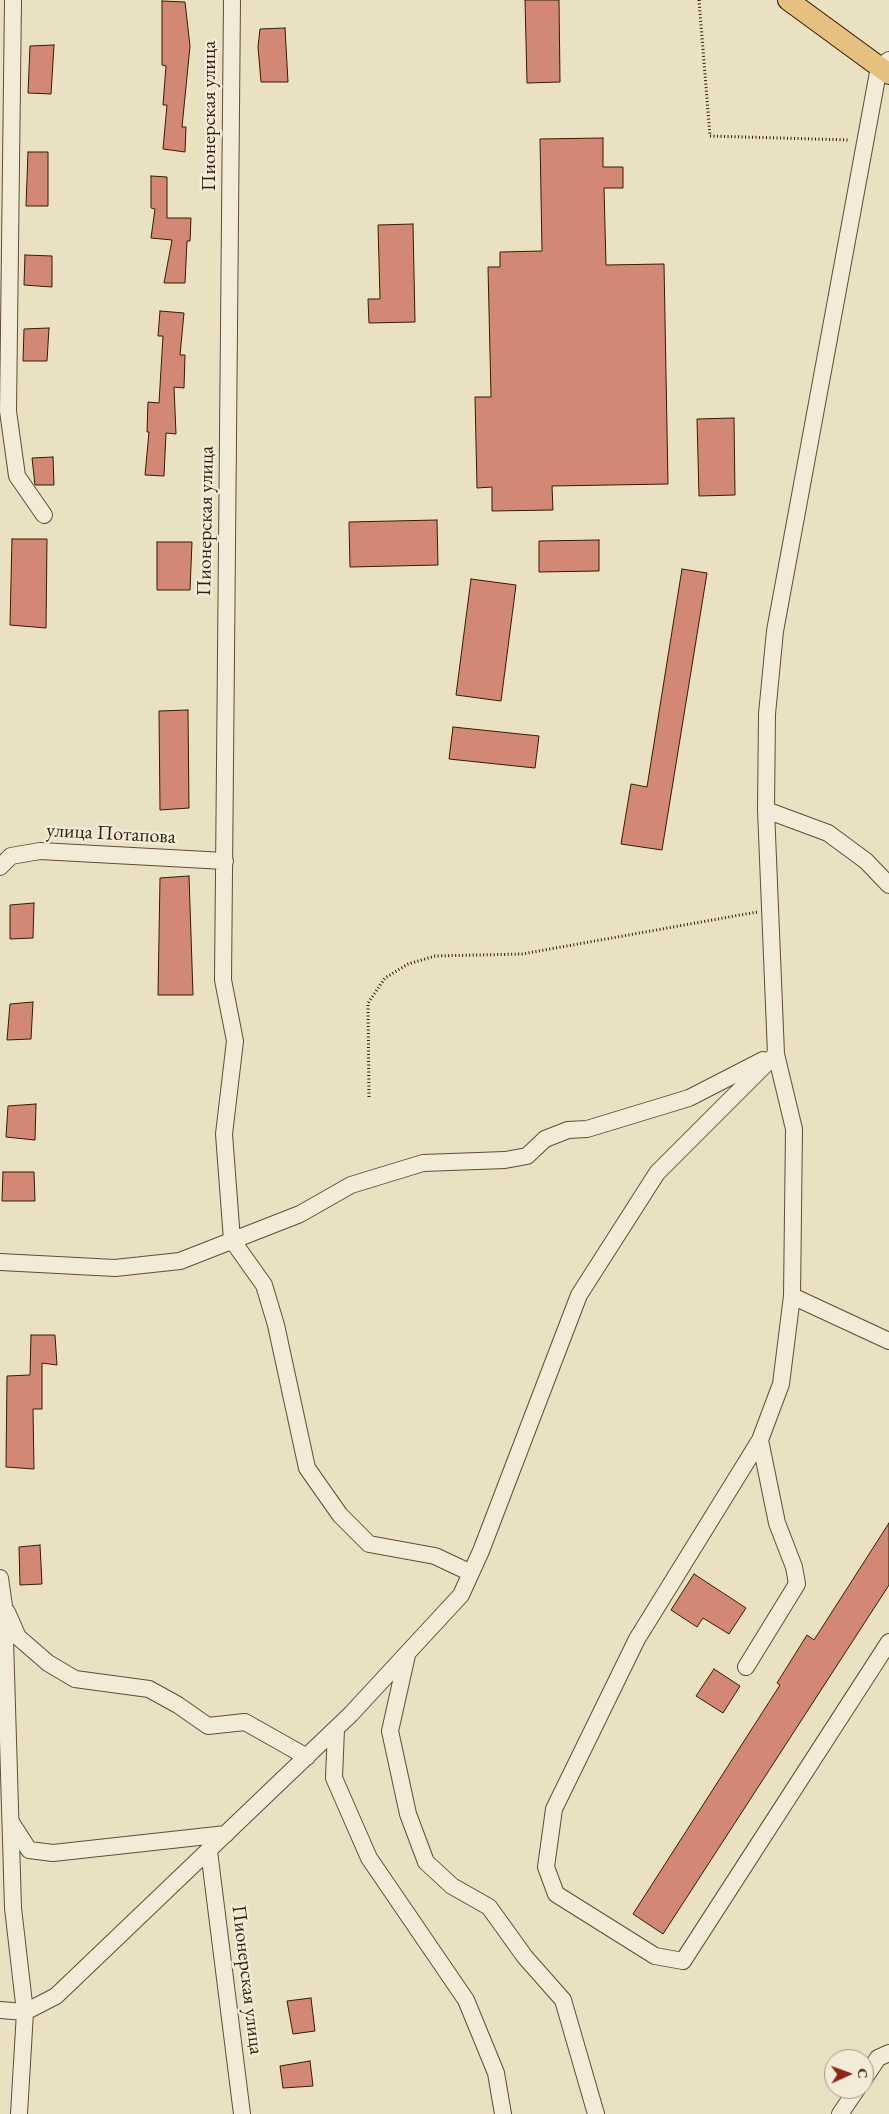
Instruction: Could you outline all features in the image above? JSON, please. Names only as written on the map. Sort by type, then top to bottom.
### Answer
[{"type":"main road","points":[[788,0],[886,67]]},
{"type":"street","points":[[13,0],[8,411],[17,476],[44,515]]},
{"type":"street","name":"Пионерская улица","points":[[232,0],[223,980],[235,1041],[224,1134],[232,1240]]},
{"type":"street","points":[[886,67],[866,140],[775,631],[767,714],[766,810],[776,1054],[794,1129],[792,1296],[781,1384],[760,1440],[637,1639],[554,1809],[546,1867],[556,1894],[655,1956],[683,1960],[889,1642]]},
{"type":"street","points":[[766,810],[828,833],[866,861],[889,885]]},
{"type":"street","name":"улица Потапова","points":[[0,867],[11,856],[40,851],[224,862]]},
{"type":"street","points":[[0,1262],[124,1267],[180,1261],[300,1214],[351,1185],[424,1163],[505,1160],[527,1156],[545,1140],[568,1130],[587,1129],[689,1098],[776,1054]]},
{"type":"street","points":[[0,2010],[25,2012],[56,1996],[336,1729],[461,1595],[579,1295],[656,1173],[776,1054]]},
{"type":"street","points":[[232,1240],[264,1285],[276,1325],[307,1468],[340,1514],[369,1544],[435,1556],[471,1573]]},
{"type":"street","points":[[792,1296],[889,1341]]},
{"type":"street","points":[[746,1667],[797,1584],[794,1567],[777,1523],[760,1440]]},
{"type":"street","points":[[0,1578],[4,1606],[13,1908],[25,2012],[19,2114]]},
{"type":"street","points":[[4,1606],[18,1637],[48,1663],[75,1679],[149,1689],[178,1705],[208,1726],[245,1722],[307,1757]]},
{"type":"street","points":[[407,1653],[390,1731],[408,1814],[426,1862],[452,1886],[489,1907],[525,1957],[563,2000],[596,2114]]},
{"type":"street","points":[[336,1729],[334,1778],[370,1858],[466,2000],[496,2073],[503,2114]]},
{"type":"street","points":[[10,1822],[29,1850],[53,1853],[226,1834]]},
{"type":"street","name":"Пионерская улица","points":[[208,1851],[242,2114]]},
{"type":"street","points":[[874,2064],[878,2058],[889,2053]]},
{"type":"street","points":[[840,2114],[850,2099]]},
{"type":"path","points":[[699,0],[710,136],[866,140]]},
{"type":"path","points":[[369,1096],[368,1002],[385,978],[408,964],[435,956],[522,954],[770,910]]},
{"type":"building","points":[[525,0],[559,0],[560,82],[527,83]]},
{"type":"building","points":[[162,1],[185,2],[190,46],[182,127],[186,127],[185,152],[163,149],[167,105],[163,105],[166,66],[162,65]]},
{"type":"building","points":[[285,28],[288,82],[261,82],[258,47],[260,29]]},
{"type":"building","points":[[54,45],[51,94],[28,93],[30,46]]},
{"type":"building","points":[[603,138],[603,167],[623,167],[623,188],[604,188],[606,265],[664,264],[668,484],[552,486],[553,510],[492,511],[492,487],[477,488],[475,397],[491,397],[488,267],[500,267],[500,252],[542,251],[540,139]]},
{"type":"building","points":[[28,152],[48,152],[48,206],[26,206]]},
{"type":"building","points":[[151,176],[167,177],[167,218],[191,218],[190,241],[187,241],[185,283],[164,283],[172,240],[151,238],[155,209],[151,208]]},
{"type":"building","points":[[413,224],[415,322],[369,323],[368,299],[380,299],[378,225]]},
{"type":"building","points":[[25,255],[52,256],[52,287],[24,285]]},
{"type":"building","points":[[160,311],[184,313],[180,355],[185,355],[184,388],[174,387],[176,434],[166,433],[164,476],[145,475],[149,432],[147,432],[148,402],[159,403],[163,336],[158,336]]},
{"type":"building","points":[[49,328],[47,361],[23,361],[24,329]]},
{"type":"building","points":[[734,418],[735,495],[699,496],[697,419]]},
{"type":"building","points":[[53,457],[54,485],[35,485],[32,458]]},
{"type":"building","points":[[437,520],[438,565],[350,567],[349,522]]},
{"type":"building","points":[[12,539],[47,539],[46,628],[10,625]]},
{"type":"building","points":[[599,540],[599,571],[539,572],[539,541]]},
{"type":"building","points":[[157,542],[192,542],[190,590],[157,590]]},
{"type":"building","points":[[682,569],[707,573],[662,850],[621,844],[631,784],[647,787]]},
{"type":"building","points":[[471,579],[516,585],[501,701],[456,695]]},
{"type":"building","points":[[188,710],[189,808],[160,810],[159,711]]},
{"type":"building","points":[[453,727],[539,736],[535,768],[449,759]]},
{"type":"building","points":[[189,876],[193,995],[158,995],[160,878]]},
{"type":"building","points":[[34,903],[33,938],[10,939],[10,905]]},
{"type":"building","points":[[33,1002],[31,1039],[7,1040],[10,1004]]},
{"type":"building","points":[[36,1104],[35,1140],[6,1137],[8,1106]]},
{"type":"building","points":[[3,1172],[34,1172],[35,1201],[2,1201]]},
{"type":"building","points":[[31,1335],[55,1335],[57,1365],[42,1363],[42,1409],[33,1409],[34,1469],[6,1467],[7,1376],[30,1375]]},
{"type":"building","points":[[889,1523],[889,1585],[663,1934],[633,1914],[780,1685],[777,1683],[807,1635],[814,1640]]},
{"type":"building","points":[[40,1545],[42,1584],[20,1585],[19,1547]]},
{"type":"building","points":[[694,1574],[746,1608],[729,1634],[703,1618],[697,1627],[671,1610]]},
{"type":"building","points":[[714,1669],[740,1686],[723,1713],[696,1696]]},
{"type":"building","points":[[311,1998],[315,2031],[293,2034],[287,2001]]},
{"type":"building","points":[[310,2061],[313,2086],[283,2088],[280,2066]]}]
